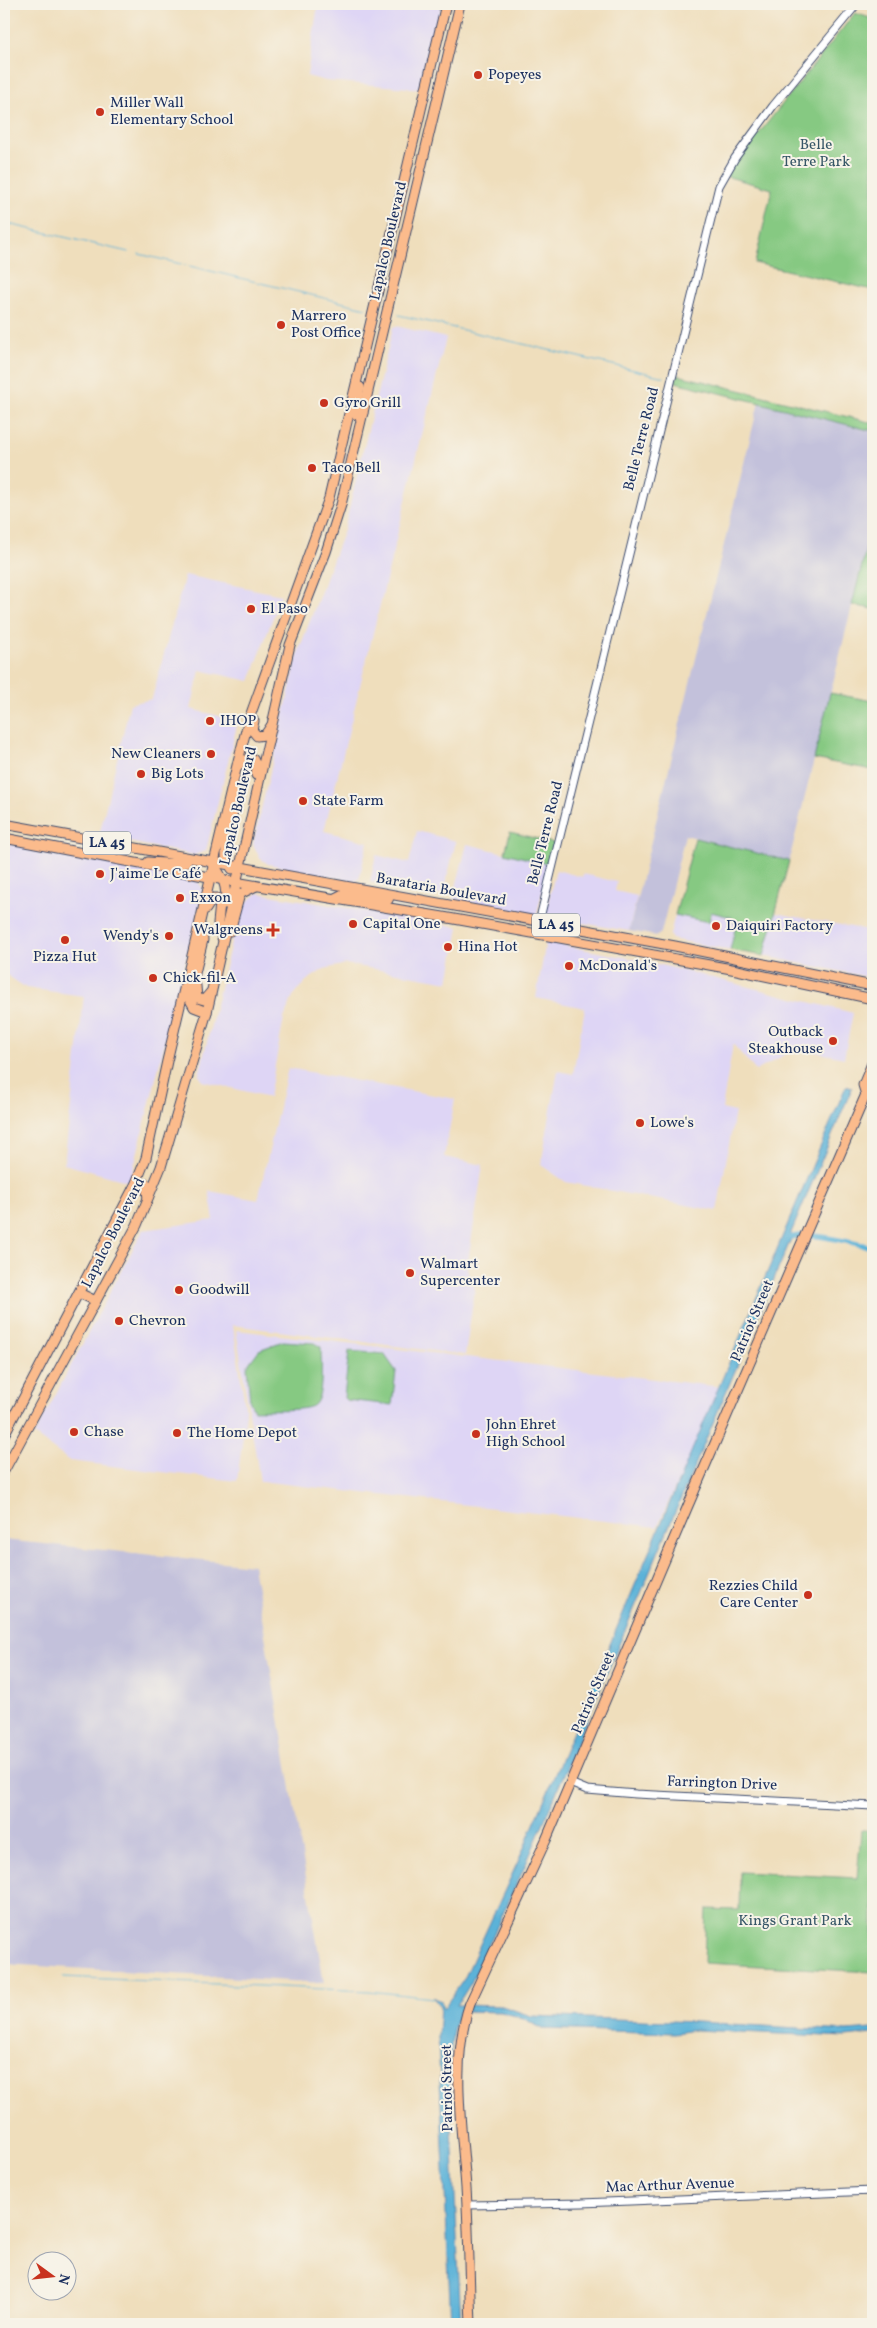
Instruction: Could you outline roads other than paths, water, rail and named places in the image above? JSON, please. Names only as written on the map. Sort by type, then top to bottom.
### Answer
[{"type":"main road","points":[[446,4],[448,14],[443,36],[450,47]]},
{"type":"main road","name":"Lapalco Boulevard","points":[[4,1435],[136,1182],[146,1158],[166,1061],[201,919],[212,863],[249,719],[329,498],[379,280],[395,221],[446,4]]},
{"type":"main road","name":"Lapalco Boulevard","points":[[234,867],[245,838],[290,645],[333,532],[381,339],[460,4]]},
{"type":"main road","points":[[434,52],[442,56],[436,82],[437,99]]},
{"type":"main road","points":[[395,221],[396,236],[389,267],[392,271],[398,267]]},
{"type":"main road","points":[[379,280],[386,282],[388,287],[382,310],[381,339]]},
{"type":"main road","points":[[359,367],[360,390],[355,414],[358,416],[363,413]]},
{"type":"main road","points":[[261,684],[258,708],[252,730],[254,735],[265,735],[273,724]]},
{"type":"main road","points":[[236,770],[247,758],[253,759],[256,762],[252,808]]},
{"type":"main road","points":[[233,780],[235,803],[230,824],[226,859],[234,867],[238,881]]},
{"type":"main road","name":"Barataria Boulevard","points":[[4,824],[675,946],[873,986]]},
{"type":"main road","points":[[230,824],[234,842],[242,843],[245,838]]},
{"type":"main road","points":[[4,838],[21,828]]},
{"type":"main road","points":[[19,841],[36,831]]},
{"type":"main road","name":"Barataria Boulevard","points":[[4,838],[224,880],[656,955],[873,999]]},
{"type":"main road","points":[[75,852],[93,841]]},
{"type":"main road","points":[[87,854],[105,843]]},
{"type":"main road","points":[[144,865],[150,861],[182,864],[186,862],[186,858]]},
{"type":"main road","points":[[212,863],[224,880],[227,894],[219,928]]},
{"type":"main road","points":[[207,1012],[194,1007],[189,998],[203,940],[201,919],[210,901],[214,897],[220,903],[218,918],[222,939],[229,934],[240,894],[259,886],[264,878],[306,884],[316,881]]},
{"type":"main road","name":"Lapalco Boulevard","points":[[4,1471],[148,1201],[179,1109],[207,1012],[222,939],[238,881]]},
{"type":"main road","points":[[334,898],[343,894],[385,901],[388,900],[390,895]]},
{"type":"main road","points":[[386,909],[403,897]]},
{"type":"main road","points":[[645,954],[663,944]]},
{"type":"main road","points":[[656,955],[675,946]]},
{"type":"main road","points":[[198,958],[199,972],[196,996],[204,1000],[210,992]]},
{"type":"main road","name":"Patriot Street","points":[[866,1095],[863,1085],[873,1061]]},
{"type":"main road","name":"Patriot Street","points":[[471,2324],[467,2205],[458,2063],[461,2032],[469,2007],[517,1905],[873,1078]]},
{"type":"main road","points":[[136,1182],[146,1184],[148,1201]]},
{"type":"main road","points":[[79,1293],[96,1301]]},
{"type":"main road","points":[[64,1320],[81,1328]]},
{"type":"main road","points":[[34,1379],[47,1378],[52,1380]]},
{"type":"main road","points":[[4,1435],[19,1442]]},
{"type":"street","name":"Belle Terre Road","points":[[539,922],[719,186],[734,158],[773,106],[857,4]]},
{"type":"street","points":[[536,934],[539,922]]},
{"type":"street","name":"Farrington Drive","points":[[570,1783],[587,1790],[636,1794],[873,1806]]},
{"type":"street","name":"Mac Arthur Avenue","points":[[467,2205],[582,2203],[873,2191]]},
{"type":"water","points":[[846,1086],[852,1088],[791,1233],[791,1239],[526,1864],[471,1983],[457,2005],[502,2006],[531,2016],[698,2022],[847,2031],[873,2029],[873,2034],[846,2037],[695,2030],[674,2033],[543,2029],[523,2018],[501,2012],[459,2011],[453,2030],[449,2064],[461,2324],[451,2324],[438,2037],[440,2007],[433,1997],[441,2001],[443,2009],[464,1979],[520,1857]]},
{"type":"waterway","points":[[4,223],[128,252]]},
{"type":"waterway","points":[[139,254],[366,308]]},
{"type":"waterway","points":[[399,315],[664,377]]},
{"type":"waterway","points":[[786,1239],[805,1235],[817,1236],[873,1247]]},
{"type":"waterway","points":[[63,1977],[369,1991],[433,1998]]},
{"type":"place","name":"Popeyes","points":[[478,75]]},
{"type":"place","name":"Miller Wall Elementary School","points":[[100,112]]},
{"type":"place","name":"Marrero Post Office","points":[[281,325]]},
{"type":"place","name":"Gyro Grill","points":[[324,403]]},
{"type":"place","name":"Taco Bell","points":[[312,468]]},
{"type":"place","name":"El Paso","points":[[251,609]]},
{"type":"place","name":"IHOP","points":[[210,721]]},
{"type":"place","name":"New Cleaners","points":[[211,754]]},
{"type":"place","name":"Big Lots","points":[[141,774]]},
{"type":"place","name":"State Farm","points":[[303,801]]},
{"type":"place","name":"J'aime Le Café","points":[[100,874]]},
{"type":"place","name":"Exxon","points":[[180,898]]},
{"type":"place","name":"Capital One","points":[[353,924]]},
{"type":"place","name":"Daiquiri Factory","points":[[716,926]]},
{"type":"place","name":"Walgreens","points":[[273,930]]},
{"type":"place","name":"Wendy's","points":[[169,936]]},
{"type":"place","name":"Pizza Hut","points":[[65,940]]},
{"type":"place","name":"Hina Hot","points":[[448,947]]},
{"type":"place","name":"McDonald's","points":[[569,966]]},
{"type":"place","name":"Chick-fil-A","points":[[153,978]]},
{"type":"place","name":"Outback Steakhouse","points":[[833,1041]]},
{"type":"place","name":"Lowe's","points":[[640,1123]]},
{"type":"place","name":"Walmart Supercenter","points":[[410,1273]]},
{"type":"place","name":"Goodwill","points":[[179,1290]]},
{"type":"place","name":"Chevron","points":[[119,1321]]},
{"type":"place","name":"Chase","points":[[74,1432]]},
{"type":"place","name":"The Home Depot","points":[[177,1433]]},
{"type":"place","name":"John Ehret High School","points":[[476,1434]]},
{"type":"place","name":"Rezzies Child Care Center","points":[[808,1595]]},
{"type":"park label","name":"Belle Terre Park","points":[[816,154]]},
{"type":"park label","name":"Kings Grant Park","points":[[795,1921]]}]
